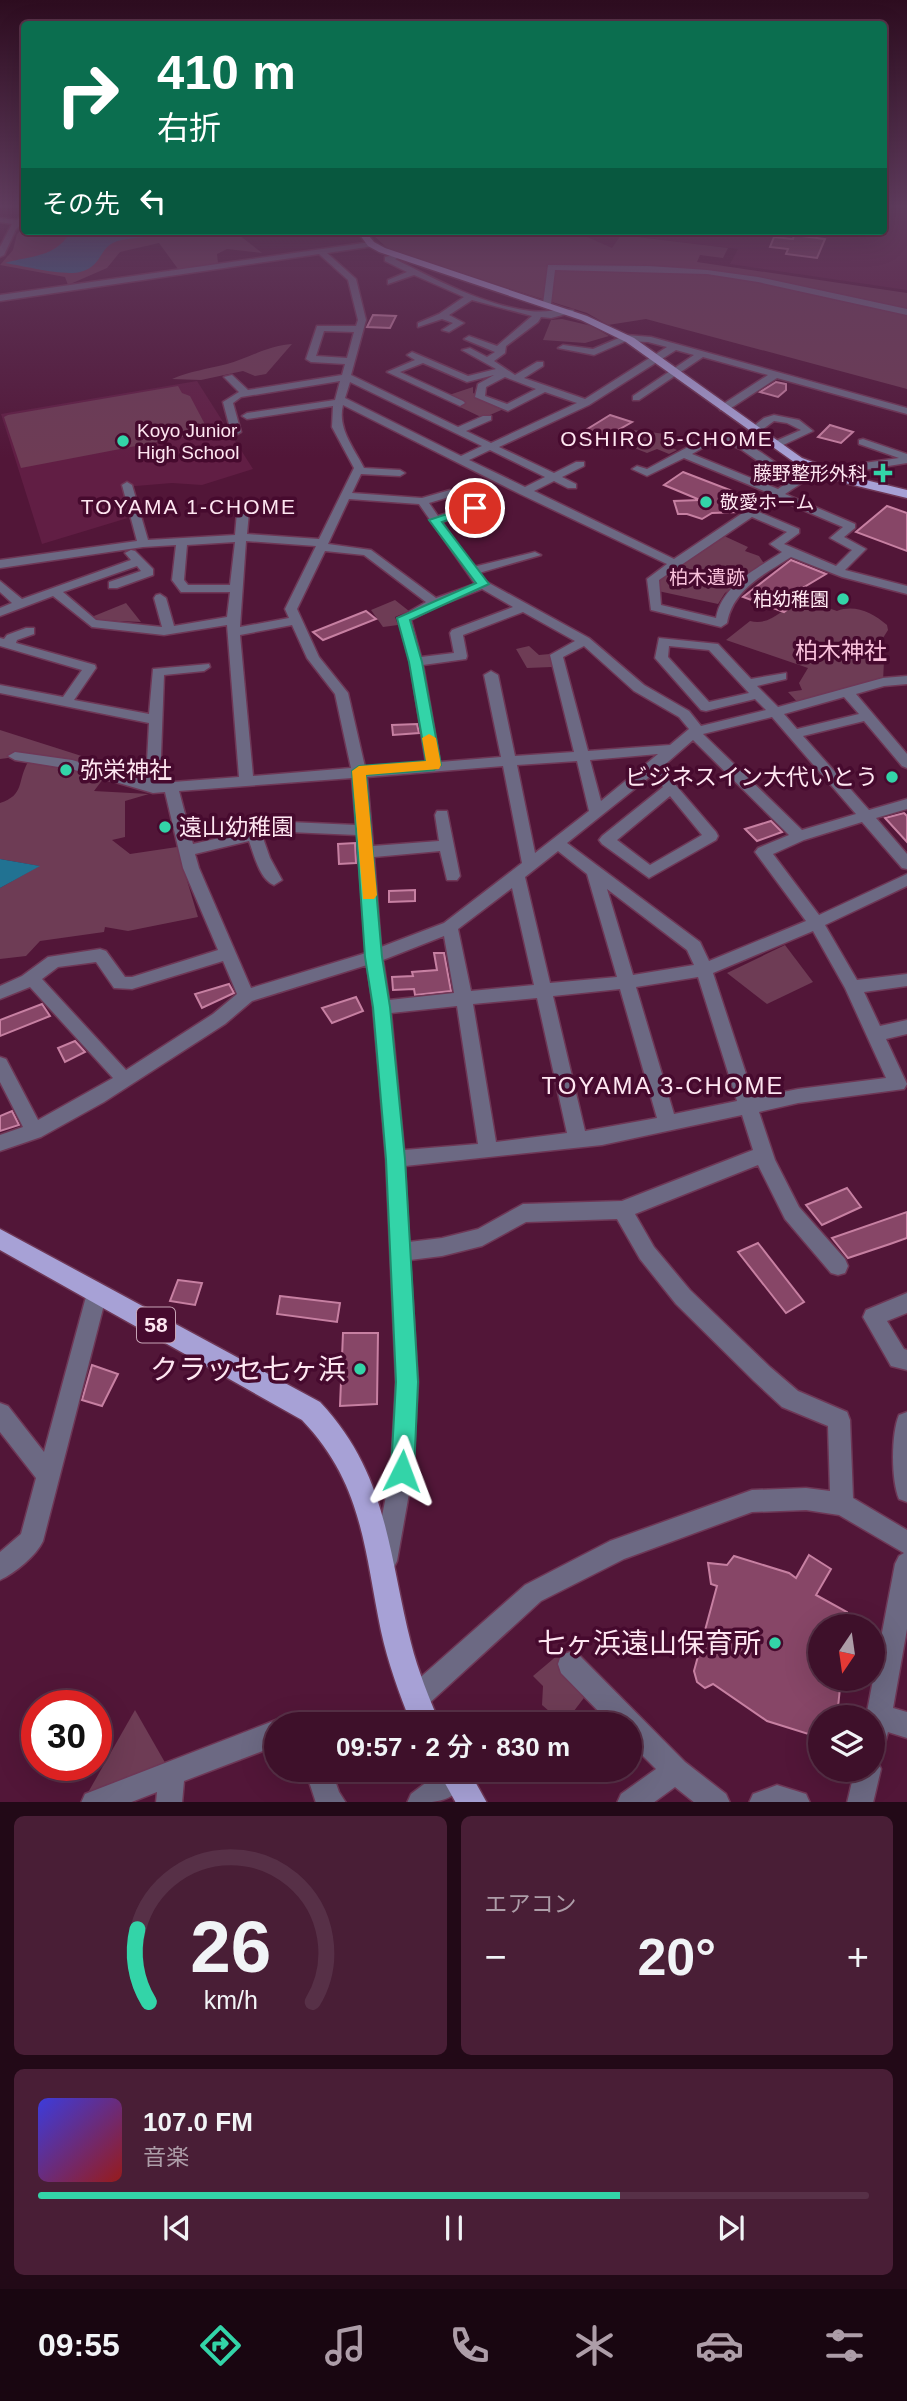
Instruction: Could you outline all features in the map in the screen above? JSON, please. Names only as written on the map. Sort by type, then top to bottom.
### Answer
[{"type":"main road","points":[[502,289],[570,312],[628,339],[775,445],[816,468],[907,494]]},
{"type":"main road","name":"58","points":[[1,1241],[311,1412],[327,1425],[353,1468],[368,1508],[396,1636],[421,1712]]},
{"type":"main road","points":[[459,1782],[473,1802]]},
{"type":"street","points":[[0,298],[61,289]]},
{"type":"street","points":[[354,289],[362,320],[340,401],[337,427],[359,468],[292,603],[295,621],[313,658],[341,693],[359,771],[374,957],[382,1007],[395,1159],[407,1382],[402,1471],[383,1567]]},
{"type":"street","points":[[455,289],[537,315],[570,312]]},
{"type":"street","points":[[547,304],[549,289]]},
{"type":"street","points":[[805,289],[851,302],[907,312]]},
{"type":"street","points":[[421,325],[442,316],[472,296]]},
{"type":"street","points":[[502,351],[501,345],[535,320],[537,315]]},
{"type":"street","points":[[442,316],[460,323],[446,331]]},
{"type":"street","points":[[351,361],[311,359],[320,328],[359,329]]},
{"type":"street","points":[[563,348],[594,352],[628,339],[643,338],[907,411]]},
{"type":"street","points":[[469,339],[502,351]]},
{"type":"street","points":[[461,460],[586,403],[674,347]]},
{"type":"street","points":[[467,350],[517,378],[586,403]]},
{"type":"street","points":[[487,361],[502,351]]},
{"type":"street","points":[[408,354],[467,379],[505,372]]},
{"type":"street","points":[[636,398],[701,354]]},
{"type":"street","points":[[381,375],[422,360]]},
{"type":"street","points":[[517,378],[540,364]]},
{"type":"street","points":[[392,372],[460,403],[401,430]]},
{"type":"street","points":[[505,372],[481,386],[480,397],[508,408],[545,388]]},
{"type":"street","points":[[724,408],[775,375]]},
{"type":"street","points":[[229,377],[245,393]]},
{"type":"street","points":[[236,432],[228,402],[245,393],[347,377],[365,381],[440,412],[459,430],[572,486]]},
{"type":"street","points":[[247,416],[340,401],[676,564]]},
{"type":"street","points":[[459,430],[487,418]]},
{"type":"street","points":[[755,430],[770,419],[779,418],[805,427],[808,431],[775,445]]},
{"type":"street","points":[[637,469],[647,473],[718,435],[746,448],[795,482]]},
{"type":"street","points":[[863,442],[907,459]]},
{"type":"street","points":[[684,454],[851,526],[836,538],[860,549],[837,571]]},
{"type":"street","points":[[830,474],[843,468],[907,459]]},
{"type":"street","points":[[524,492],[580,464]]},
{"type":"street","points":[[790,552],[730,596],[721,623],[655,607],[653,579],[816,468]]},
{"type":"street","points":[[358,471],[400,473]]},
{"type":"street","points":[[127,485],[143,544]]},
{"type":"street","points":[[347,496],[422,501],[450,493],[475,508],[435,520]]},
{"type":"street","points":[[422,501],[483,584],[585,641],[639,688],[684,715],[695,731],[799,836]]},
{"type":"street","points":[[238,503],[243,512],[234,626],[247,781]]},
{"type":"street","points":[[750,512],[795,531],[776,544],[790,552],[837,571],[907,590]]},
{"type":"street","points":[[0,564],[143,544],[239,537],[366,552],[395,570],[433,603]]},
{"type":"street","points":[[182,542],[178,580],[185,589],[236,588]]},
{"type":"street","points":[[113,585],[149,572],[125,547]]},
{"type":"street","points":[[471,571],[535,555]]},
{"type":"street","points":[[0,612],[139,561]]},
{"type":"street","points":[[434,765],[404,618],[433,603],[483,584]]},
{"type":"street","points":[[0,585],[20,604]]},
{"type":"street","points":[[55,591],[92,623],[169,630],[295,621]]},
{"type":"street","points":[[159,598],[169,630]]},
{"type":"street","points":[[415,662],[461,656],[456,634],[522,608]]},
{"type":"street","points":[[5,642],[30,631]]},
{"type":"street","points":[[781,676],[751,690],[706,707],[661,658],[663,640],[713,646],[751,690],[776,713],[907,864]]},
{"type":"street","points":[[585,641],[556,655],[597,812]]},
{"type":"street","points":[[5,642],[90,668],[66,702]]},
{"type":"street","points":[[153,788],[158,672],[204,667]]},
{"type":"street","points":[[491,675],[545,990],[578,1140]]},
{"type":"street","points":[[0,1143],[34,1131],[125,1080],[219,1019],[246,996],[374,957],[450,927],[558,844],[695,731],[776,713],[883,682],[907,680]]},
{"type":"street","points":[[0,689],[156,720]]},
{"type":"street","points":[[847,692],[907,763]]},
{"type":"street","points":[[793,734],[869,716]]},
{"type":"street","points":[[15,756],[72,765],[153,788],[671,749]]},
{"type":"street","points":[[652,768],[671,788],[711,836],[649,873],[607,840],[671,788]]},
{"type":"street","points":[[171,787],[191,868],[246,996]]},
{"type":"street","points":[[395,1159],[578,1140],[798,1096],[903,1091],[853,987],[816,923],[763,852],[799,836],[907,804]]},
{"type":"street","points":[[442,815],[452,876]]},
{"type":"street","points":[[187,851],[289,827],[365,830]]},
{"type":"street","points":[[255,835],[262,858],[274,880]]},
{"type":"street","points":[[558,844],[694,946],[764,1154],[792,1213],[838,1266]]},
{"type":"street","points":[[366,852],[447,845]]},
{"type":"street","points":[[594,871],[668,1124]]},
{"type":"street","points":[[382,1007],[626,982],[704,970],[816,923],[907,879]]},
{"type":"street","points":[[450,927],[488,1151]]},
{"type":"street","points":[[0,993],[28,981],[54,961],[100,954],[120,983],[132,983],[228,953]]},
{"type":"street","points":[[853,987],[907,980]]},
{"type":"street","points":[[28,981],[34,981],[125,1080]]},
{"type":"street","points":[[875,1034],[907,1027]]},
{"type":"street","points":[[0,1064],[34,1131]]},
{"type":"street","points":[[399,1252],[442,1247],[482,1237],[523,1213],[622,1210],[764,1154]]},
{"type":"street","points":[[622,1210],[647,1253],[683,1297],[762,1374],[790,1399],[839,1420],[842,1504]]},
{"type":"street","points":[[0,1568],[31,1541],[97,1293]]},
{"type":"street","points":[[907,1303],[873,1317],[898,1359],[907,1360]]},
{"type":"street","points":[[0,1414],[48,1475]]},
{"type":"street","points":[[907,1423],[907,1490]]},
{"type":"street","points":[[415,1699],[533,1593],[618,1549],[752,1501],[806,1499],[842,1504],[907,1543]]},
{"type":"street","points":[[882,1705],[907,1564]]},
{"type":"street","points":[[570,1664],[676,1771],[717,1802]]},
{"type":"street","points":[[885,1718],[907,1725]]},
{"type":"street","points":[[94,1802],[264,1738]]},
{"type":"street","points":[[629,1802],[676,1771]]},
{"type":"street","points":[[169,1802],[171,1773]]},
{"type":"street","points":[[322,1782],[329,1801],[333,1802]]},
{"type":"street","points":[[420,1802],[443,1782]]},
{"type":"street","points":[[860,1802],[865,1782]]},
{"type":"street","points":[[762,1802],[778,1798],[797,1802]]},
{"type":"shaded area","name":"Koyo Junior High School","points":[[197,381],[253,469],[202,485],[172,483],[124,487],[131,517],[42,544],[1,414]]},
{"type":"green space","points":[[511,289],[881,289],[907,293],[907,389],[646,319],[608,325],[587,313]]},
{"type":"green space","points":[[562,319],[592,326],[609,336],[585,343],[543,340],[551,320]]},
{"type":"green space","points":[[292,344],[266,374],[255,376],[243,371],[201,380],[172,379],[275,347]]},
{"type":"green space","points":[[178,386],[182,393],[190,396],[209,432],[21,468],[4,417]]},
{"type":"green space","points":[[473,387],[473,393],[506,408],[483,418],[460,407],[462,403],[446,396]]},
{"type":"green space","points":[[618,428],[673,435],[677,438],[665,445],[677,450],[669,454],[657,449],[647,453],[616,441]]},
{"type":"green space","name":"柏木遺跡","points":[[722,535],[748,547],[745,551],[759,556],[765,565],[725,593],[718,604],[658,591],[657,579]]},
{"type":"green space","name":"柏木神社","points":[[799,598],[837,611],[857,609],[887,625],[888,630],[878,646],[884,660],[883,682],[801,706],[788,692],[802,690],[799,683],[808,668],[726,640],[750,621],[771,619]]},
{"type":"green space","points":[[395,600],[409,611],[395,617],[398,625],[383,627],[371,610]]},
{"type":"green space","points":[[126,603],[141,622],[95,620],[94,616]]},
{"type":"green space","points":[[529,646],[539,655],[550,654],[552,667],[527,668],[516,649]]},
{"type":"green space","points":[[0,730],[113,766],[94,791],[149,794],[125,801],[125,837],[112,840],[130,854],[177,847],[198,917],[128,931],[105,927],[104,932],[40,941],[26,956],[0,959],[0,888],[39,866],[0,859],[0,803],[17,792],[28,762],[0,759]]},
{"type":"green space","points":[[785,945],[813,982],[767,1004],[727,973]]},
{"type":"green space","points":[[559,1654],[593,1686],[573,1712],[550,1712],[542,1705],[543,1686],[533,1676]]},
{"type":"green space","points":[[135,1710],[171,1773],[83,1802],[95,1781],[112,1781],[112,1750]]},
{"type":"water","points":[[0,859],[40,866],[0,888]]},
{"type":"building","points":[[373,315],[396,316],[390,328],[367,327]]},
{"type":"building","points":[[776,382],[786,384],[786,390],[778,397],[760,392]]},
{"type":"building","points":[[610,415],[632,422],[597,442],[581,433]]},
{"type":"building","points":[[830,425],[853,432],[841,443],[818,437]]},
{"type":"building","name":"敬愛ホーム","points":[[683,472],[735,492],[740,512],[712,513],[702,519],[678,514],[674,501],[700,500],[664,485]]},
{"type":"building","points":[[887,506],[907,513],[907,551],[856,532]]},
{"type":"building","points":[[791,560],[826,574],[801,589],[803,590],[787,602],[793,605],[784,612],[743,597]]},
{"type":"building","points":[[366,611],[376,619],[323,640],[313,632]]},
{"type":"building","points":[[417,724],[419,733],[393,735],[392,725]]},
{"type":"building","points":[[904,813],[907,816],[907,842],[885,818]]},
{"type":"building","points":[[771,821],[782,832],[757,841],[745,829]]},
{"type":"building","points":[[355,843],[356,863],[339,864],[338,844]]},
{"type":"building","points":[[415,890],[415,901],[389,902],[389,891]]},
{"type":"building","points":[[434,953],[444,953],[451,991],[415,995],[414,989],[393,990],[392,977],[413,976],[412,972],[437,970]]},
{"type":"building","points":[[229,984],[234,993],[202,1008],[195,994]]},
{"type":"building","points":[[356,997],[363,1011],[332,1023],[322,1008]]},
{"type":"building","points":[[42,1004],[50,1016],[0,1036],[0,1020]]},
{"type":"building","points":[[75,1041],[85,1052],[65,1062],[58,1048]]},
{"type":"building","points":[[12,1111],[19,1125],[0,1131],[0,1116]]},
{"type":"building","points":[[847,1188],[861,1207],[822,1225],[806,1205]]},
{"type":"building","points":[[907,1212],[907,1238],[890,1244],[848,1258],[832,1238]]},
{"type":"building","points":[[758,1243],[804,1302],[786,1313],[738,1252]]},
{"type":"building","points":[[178,1280],[202,1283],[195,1305],[170,1301]]},
{"type":"building","points":[[280,1296],[340,1303],[337,1322],[277,1314]]},
{"type":"building","name":"クラッセ七ヶ浜","points":[[343,1333],[378,1333],[377,1404],[340,1406]]},
{"type":"building","points":[[92,1365],[118,1374],[102,1406],[82,1400]]},
{"type":"building","points":[[809,1555],[831,1569],[816,1595],[847,1612],[808,1614],[808,1691],[840,1691],[838,1705],[808,1705],[808,1734],[767,1721],[713,1684],[705,1688],[697,1682],[694,1671],[717,1586],[711,1584],[708,1563],[727,1565],[734,1556],[789,1573],[796,1578]]},
{"type":"slow traffic","points":[[369,895],[359,771],[434,765],[429,738]]},
{"type":"place","name":"Koyo Junior High School","points":[[123,441]]},
{"type":"place","name":"藤野整形外科","points":[[883,473]]},
{"type":"place","name":"敬愛ホーム","points":[[706,502]]},
{"type":"place","name":"柏幼稚園","points":[[843,599]]},
{"type":"place","name":"弥栄神社","points":[[66,770]]},
{"type":"place","name":"ビジネスイン大代いとう","points":[[892,777]]},
{"type":"place","name":"遠山幼稚園","points":[[165,827]]},
{"type":"place","name":"クラッセ七ヶ浜","points":[[360,1369]]},
{"type":"place","name":"七ヶ浜遠山保育所","points":[[775,1643]]},
{"type":"district","name":"OSHIRO 5-CHOME","points":[[667,439]]},
{"type":"district","name":"TOYAMA 1-CHOME","points":[[189,507]]},
{"type":"district","name":"TOYAMA 3-CHOME","points":[[663,1086]]},
{"type":"route","points":[[402,1471],[407,1382],[395,1159],[382,1007],[374,957],[359,771],[434,765],[404,618],[433,603],[483,584],[468,568],[435,520],[475,508]]}]
